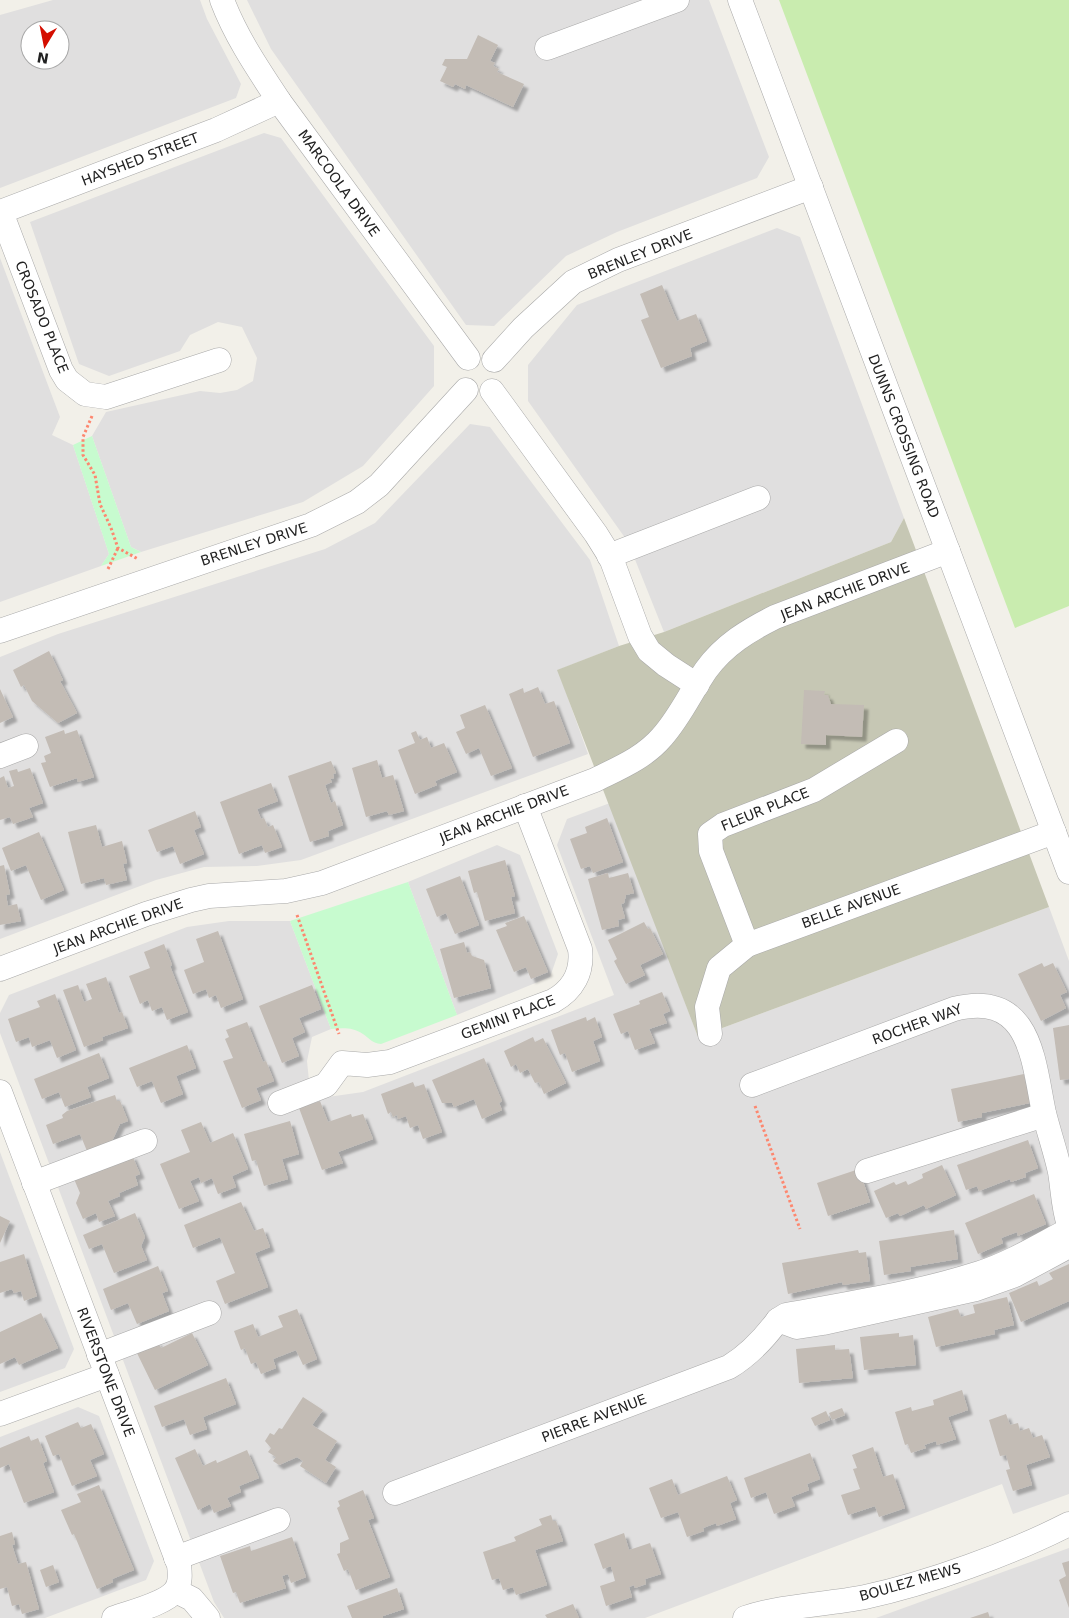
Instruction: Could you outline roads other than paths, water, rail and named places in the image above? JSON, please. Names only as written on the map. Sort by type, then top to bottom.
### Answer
[{"type":"street","name":"MARCOOLA DRIVE","points":[[222,0],[230,20],[251,58],[279,101],[468,358]]},
{"type":"street","points":[[547,48],[677,0]]},
{"type":"street","name":"DUNNS CROSSING ROAD","points":[[740,0],[1069,872]]},
{"type":"street","name":"HAYSHED STREET","points":[[0,212],[216,130],[279,101]]},
{"type":"street","name":"BRENLEY DRIVE","points":[[494,360],[523,328],[573,282],[618,260],[811,187]]},
{"type":"street","name":"CROSADO PLACE","points":[[0,212],[61,370],[75,388],[85,394],[106,397],[219,360]]},
{"type":"street","points":[[484,355],[494,360],[498,365],[500,376],[496,387],[492,391],[479,395],[466,390],[460,380],[460,374],[461,368],[468,358],[484,355]]},
{"type":"street","name":"BRENLEY DRIVE","points":[[0,631],[311,525],[336,514],[357,502],[379,485],[466,390]]},
{"type":"street","points":[[492,391],[596,534],[609,556],[640,636],[649,651],[666,666],[697,685]]},
{"type":"street","points":[[609,556],[758,498]]},
{"type":"street","name":"JEAN ARCHIE DRIVE","points":[[0,969],[146,914],[191,900],[209,896],[286,891],[322,883],[595,780],[631,762],[649,750],[677,719],[707,669],[727,647],[752,628],[775,617],[948,551]]},
{"type":"street","name":"FLEUR PLACE","points":[[747,945],[710,851],[710,834],[723,825],[814,790],[896,741]]},
{"type":"street","points":[[0,756],[26,746]]},
{"type":"street","name":"GEMINI PLACE","points":[[280,1103],[326,1085],[342,1063],[367,1066],[390,1062],[553,1000],[570,989],[580,970],[580,949],[525,806]]},
{"type":"street","name":"BELLE AVENUE","points":[[710,1034],[707,1007],[719,968],[747,945],[1054,832]]},
{"type":"street","name":"ROCHER WAY","points":[[754,1096],[954,1009],[973,1004],[990,1006],[1004,1012],[1016,1023],[1026,1037],[1038,1073],[1044,1115],[1060,1171],[1063,1200],[1069,1225]]},
{"type":"street","name":"RIVERSTONE DRIVE","points":[[0,1092],[176,1558],[180,1578],[176,1591]]},
{"type":"street","points":[[867,1171],[1044,1115]]},
{"type":"street","points":[[34,1183],[145,1141]]},
{"type":"street","points":[[778,1320],[786,1315],[880,1297],[979,1273],[1018,1257],[1069,1230]]},
{"type":"street","points":[[778,1320],[797,1327],[823,1323],[976,1289],[1015,1275],[1069,1246]]},
{"type":"street","points":[[0,1414],[209,1313]]},
{"type":"street","name":"PIERRE AVENUE","points":[[395,1494],[729,1367],[743,1359],[764,1338],[778,1320]]},
{"type":"street","points":[[176,1558],[278,1520]]},
{"type":"street","name":"BOULEZ MEWS","points":[[745,1618],[785,1608],[846,1600],[905,1587],[1013,1548],[1069,1524]]},
{"type":"street","points":[[114,1618],[163,1600],[176,1591],[192,1599],[208,1618]]}]
